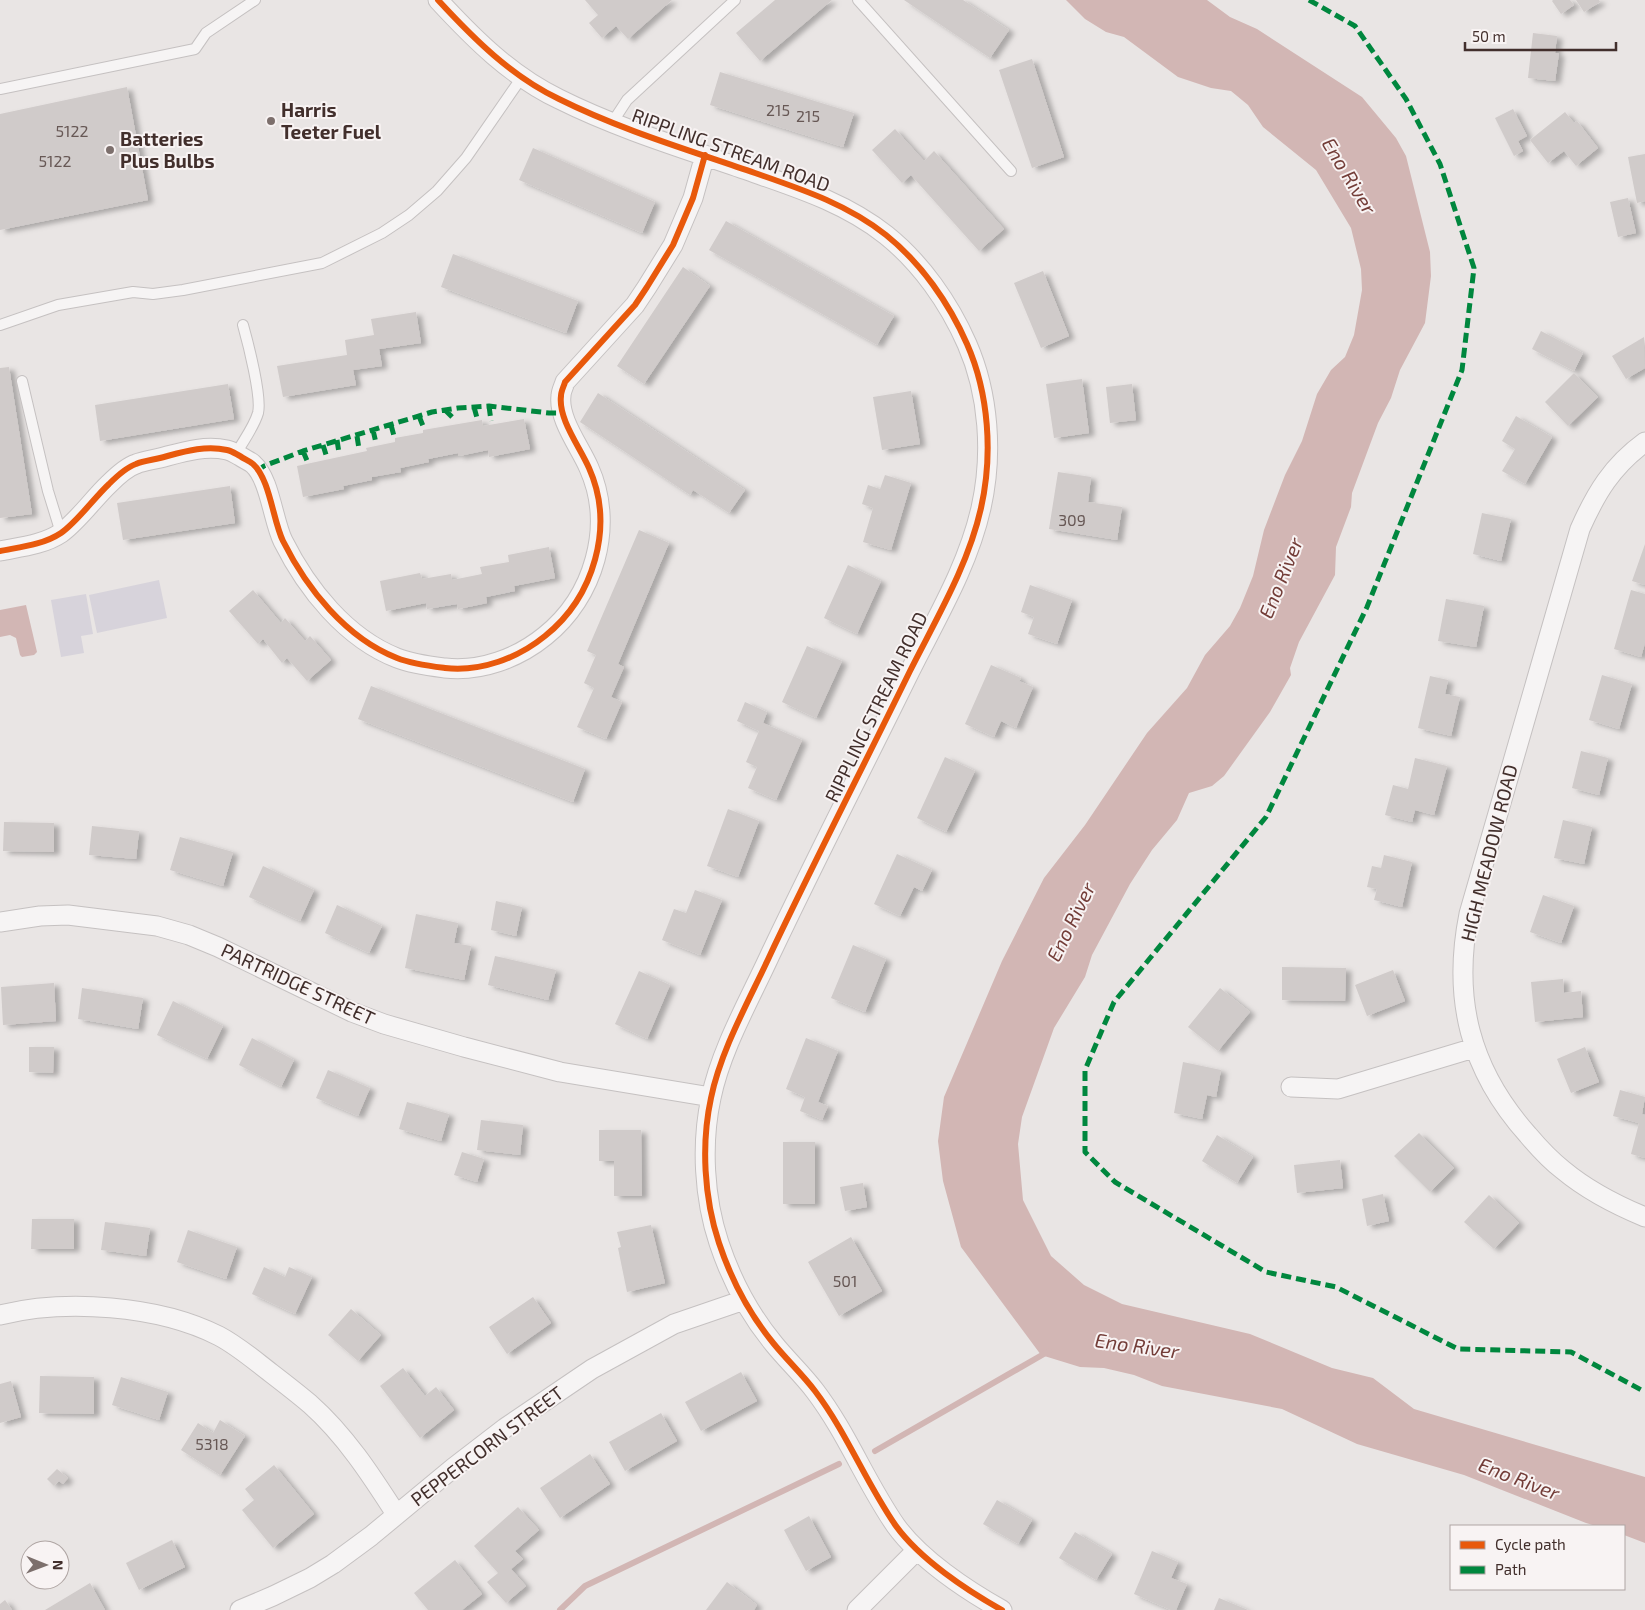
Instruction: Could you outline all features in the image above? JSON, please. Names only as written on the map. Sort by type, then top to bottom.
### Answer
[{"type":"street","name":"RIPPLING STREAM ROAD","points":[[438,0],[476,40],[522,78],[554,97],[612,124],[799,188],[844,207],[887,236],[924,274],[942,298],[969,348],[987,421],[987,447],[982,504],[973,535],[960,569],[779,936],[721,1063],[711,1097],[707,1126],[706,1157],[712,1216],[719,1244],[744,1300],[773,1343],[815,1391],[845,1436],[874,1492],[898,1528],[917,1550],[981,1599],[1002,1610]]},
{"type":"street","points":[[0,551],[39,544],[60,533],[110,482],[134,464],[201,448],[230,450],[254,464],[264,482],[282,538],[306,581],[320,599],[359,636],[378,649],[398,658],[423,665],[450,668],[472,667],[495,663],[518,654],[538,642],[557,627],[568,614],[583,591],[593,567],[600,540],[596,488],[590,470],[562,413],[561,395],[565,382],[635,305],[673,245],[693,198],[705,155]]},
{"type":"street","name":"HIGH MEADOW ROAD","points":[[1645,442],[1622,461],[1612,473],[1593,500],[1580,529],[1469,914],[1465,934],[1463,993],[1468,1028],[1474,1048],[1497,1096],[1516,1122],[1537,1146],[1579,1182],[1617,1205],[1645,1217]]},
{"type":"street","name":"PARTRIDGE STREET","points":[[0,922],[40,916],[68,915],[157,926],[189,935],[218,947],[352,1012],[384,1024],[560,1072],[711,1097]]},
{"type":"street","points":[[1291,1087],[1338,1089],[1474,1048]]},
{"type":"street","name":"PEPPERCORN STREET","points":[[240,1610],[318,1573],[371,1536],[505,1428],[592,1369],[674,1324],[744,1300]]},
{"type":"street","points":[[0,1315],[49,1307],[111,1308],[147,1313],[185,1323],[219,1336],[244,1351],[311,1405],[344,1440],[375,1481],[396,1514]]},
{"type":"street","points":[[857,1610],[917,1550]]},
{"type":"lane","points":[[0,90],[195,49],[206,33],[255,0]]},
{"type":"lane","points":[[612,124],[628,100],[736,0]]},
{"type":"lane","points":[[858,0],[1011,171]]},
{"type":"lane","points":[[0,325],[58,306],[133,292],[153,294],[173,291],[322,263],[382,233],[409,215],[437,191],[466,158],[522,78]]},
{"type":"lane","points":[[236,454],[258,414],[259,403],[243,325]]},
{"type":"lane","points":[[22,381],[48,492],[60,533]]},
{"type":"shaded area","points":[[159,580],[167,618],[97,633],[89,595]]},
{"type":"shaded area","points":[[86,594],[93,634],[81,636],[84,653],[61,657],[51,600]]},
{"type":"water","name":"Eno River","points":[[1066,0],[1207,0],[1230,17],[1257,29],[1362,97],[1396,138],[1406,156],[1430,252],[1431,276],[1425,323],[1400,370],[1391,398],[1378,423],[1352,493],[1351,507],[1336,547],[1335,575],[1299,642],[1290,668],[1291,675],[1270,712],[1224,776],[1212,786],[1189,793],[1177,820],[1152,850],[1130,884],[1092,955],[1085,977],[1054,1028],[1022,1117],[1018,1144],[1023,1200],[1051,1256],[1084,1285],[1122,1304],[1250,1334],[1332,1368],[1373,1378],[1414,1409],[1645,1477],[1645,1543],[1625,1535],[1625,1525],[1593,1525],[1586,1523],[1464,1475],[1357,1444],[1282,1409],[1162,1386],[1134,1375],[1104,1368],[1080,1367],[1041,1355],[961,1247],[943,1181],[938,1141],[944,1097],[1002,961],[1044,878],[1085,825],[1147,733],[1187,688],[1205,655],[1230,626],[1240,608],[1253,576],[1264,530],[1285,475],[1302,441],[1317,394],[1331,370],[1345,357],[1354,335],[1362,290],[1361,269],[1351,228],[1316,170],[1263,127],[1248,105],[1231,91],[1211,88],[1178,77],[1124,37],[1106,32],[1085,19]]},
{"type":"water","points":[[26,605],[37,652],[34,655],[22,657],[16,638],[10,635],[0,637],[0,610]]},
{"type":"building","points":[[585,0],[672,0],[628,39],[616,26],[602,38],[589,23],[598,15]]},
{"type":"building","points":[[775,0],[832,0],[760,61],[736,33]]},
{"type":"building","points":[[904,0],[963,0],[1009,30],[990,58]]},
{"type":"building","points":[[1553,0],[1570,0],[1574,5],[1561,14]]},
{"type":"building","points":[[1576,0],[1599,0],[1600,2],[1584,12]]},
{"type":"building","points":[[1533,33],[1557,36],[1555,53],[1559,53],[1555,81],[1528,78]]},
{"type":"building","points":[[1032,59],[1064,157],[1032,168],[999,70]]},
{"type":"building","points":[[720,72],[854,113],[843,147],[710,105]]},
{"type":"building","points":[[127,87],[148,200],[0,230],[0,114]]},
{"type":"building","points":[[1513,109],[1527,136],[1518,141],[1523,151],[1514,156],[1495,118]]},
{"type":"building","points":[[1565,112],[1574,123],[1577,121],[1598,148],[1576,166],[1564,151],[1548,163],[1530,140]]},
{"type":"building","points":[[895,129],[924,161],[934,151],[1004,229],[979,251],[911,175],[902,183],[872,150]]},
{"type":"building","points":[[533,148],[655,202],[642,233],[519,180]]},
{"type":"building","points":[[1645,154],[1645,201],[1637,203],[1628,157]]},
{"type":"building","points":[[1628,198],[1636,233],[1618,237],[1610,202]]},
{"type":"building","points":[[726,221],[894,316],[877,345],[709,250]]},
{"type":"building","points":[[453,254],[578,301],[566,333],[441,287]]},
{"type":"building","points":[[683,267],[710,286],[644,384],[617,366]]},
{"type":"building","points":[[1043,271],[1069,336],[1041,348],[1014,283]]},
{"type":"building","points":[[416,312],[421,343],[379,349],[382,366],[353,370],[356,385],[283,397],[277,366],[347,355],[345,340],[374,335],[371,319]]},
{"type":"building","points":[[1541,331],[1583,353],[1574,371],[1532,349]]},
{"type":"building","points":[[1644,337],[1645,368],[1626,379],[1612,356]]},
{"type":"building","points":[[9,367],[32,514],[0,518],[0,368]]},
{"type":"building","points":[[1574,373],[1598,397],[1568,426],[1545,402]]},
{"type":"building","points":[[1082,379],[1089,433],[1054,438],[1046,384]]},
{"type":"building","points":[[228,384],[234,419],[100,441],[95,405]]},
{"type":"building","points":[[1132,384],[1136,420],[1110,423],[1106,387]]},
{"type":"building","points":[[911,391],[920,444],[882,450],[873,397]]},
{"type":"building","points":[[598,393],[745,490],[729,513],[693,490],[690,495],[580,422]]},
{"type":"building","points":[[1516,416],[1552,437],[1525,484],[1502,471],[1515,449],[1502,441]]},
{"type":"building","points":[[524,419],[530,449],[489,457],[488,450],[459,456],[458,453],[428,459],[429,462],[400,468],[401,472],[372,477],[372,480],[343,486],[344,489],[303,497],[297,466],[367,451],[366,448],[395,442],[395,438],[423,433],[423,430],[482,420],[483,426]]},
{"type":"building","points":[[1058,472],[1091,477],[1088,502],[1122,507],[1117,540],[1049,529]]},
{"type":"building","points":[[885,475],[911,483],[891,550],[863,542],[873,508],[862,504],[868,485],[880,489]]},
{"type":"building","points":[[230,486],[235,523],[123,540],[117,503]]},
{"type":"building","points":[[1482,513],[1511,519],[1501,561],[1473,554]]},
{"type":"building","points":[[639,530],[669,543],[618,664],[624,667],[611,697],[622,702],[606,739],[577,727],[594,688],[584,683],[596,655],[587,651]]},
{"type":"building","points":[[1645,544],[1645,585],[1632,581]]},
{"type":"building","points":[[549,547],[555,578],[514,586],[515,591],[486,597],[487,603],[458,609],[457,604],[427,609],[426,603],[386,611],[380,581],[420,573],[422,579],[451,574],[452,580],[482,574],[480,567],[509,562],[508,555]]},
{"type":"building","points":[[848,565],[881,581],[857,634],[824,618]]},
{"type":"building","points":[[1030,585],[1072,600],[1057,644],[1028,634],[1034,617],[1021,612]]},
{"type":"building","points":[[253,590],[281,623],[285,618],[305,641],[310,636],[331,660],[307,681],[287,658],[282,663],[263,639],[258,644],[229,611]]},
{"type":"building","points":[[1631,590],[1645,594],[1645,643],[1641,657],[1614,649]]},
{"type":"building","points":[[1446,599],[1484,606],[1476,647],[1438,641]]},
{"type":"building","points":[[807,646],[842,661],[816,718],[782,702]]},
{"type":"building","points":[[991,665],[1021,678],[1019,681],[1033,687],[1016,728],[1001,721],[994,737],[965,724]]},
{"type":"building","points":[[1602,675],[1632,684],[1619,729],[1589,720]]},
{"type":"building","points":[[1430,676],[1448,680],[1445,694],[1460,697],[1451,736],[1418,728]]},
{"type":"building","points":[[371,686],[585,769],[573,802],[358,719]]},
{"type":"building","points":[[745,702],[767,712],[763,723],[802,740],[776,800],[748,788],[757,767],[746,762],[759,731],[737,721]]},
{"type":"building","points":[[1581,751],[1608,758],[1599,795],[1572,788]]},
{"type":"building","points":[[945,757],[975,771],[946,832],[917,818]]},
{"type":"building","points":[[1415,758],[1447,766],[1434,815],[1415,810],[1412,822],[1385,815],[1393,785],[1408,789]]},
{"type":"building","points":[[728,809],[759,821],[738,877],[707,866]]},
{"type":"building","points":[[1563,820],[1592,827],[1584,864],[1554,858]]},
{"type":"building","points":[[4,822],[54,823],[54,852],[3,851]]},
{"type":"building","points":[[92,826],[139,831],[136,859],[89,855]]},
{"type":"building","points":[[180,837],[233,852],[223,886],[170,870]]},
{"type":"building","points":[[897,854],[932,870],[922,891],[914,887],[900,916],[874,904]]},
{"type":"building","points":[[1384,855],[1412,862],[1402,907],[1374,900],[1377,889],[1367,887],[1372,866],[1381,868]]},
{"type":"building","points":[[263,866],[314,890],[300,921],[249,897]]},
{"type":"building","points":[[695,890],[722,900],[700,955],[662,940],[674,909],[686,913]]},
{"type":"building","points":[[1543,895],[1574,906],[1561,943],[1530,932]]},
{"type":"building","points":[[496,901],[522,907],[516,936],[491,930]]},
{"type":"building","points":[[337,905],[382,926],[369,953],[325,933]]},
{"type":"building","points":[[416,914],[458,923],[454,943],[471,946],[464,980],[405,968]]},
{"type":"building","points":[[853,945],[886,959],[865,1012],[831,998]]},
{"type":"building","points":[[495,956],[556,970],[548,1000],[488,985]]},
{"type":"building","points":[[1282,967],[1346,968],[1345,1001],[1282,1000]]},
{"type":"building","points":[[1393,970],[1405,1001],[1367,1016],[1355,985]]},
{"type":"building","points":[[639,971],[670,985],[647,1039],[615,1024]]},
{"type":"building","points":[[1563,979],[1564,993],[1581,991],[1583,1017],[1535,1022],[1531,982]]},
{"type":"building","points":[[54,983],[56,1021],[3,1025],[1,987]]},
{"type":"building","points":[[82,988],[143,998],[138,1029],[78,1019]]},
{"type":"building","points":[[1220,988],[1250,1012],[1218,1051],[1188,1027]]},
{"type":"building","points":[[173,1001],[223,1026],[207,1059],[157,1035]]},
{"type":"building","points":[[252,1038],[294,1060],[281,1087],[239,1065]]},
{"type":"building","points":[[806,1038],[838,1051],[818,1102],[828,1106],[822,1120],[800,1111],[805,1097],[786,1089]]},
{"type":"building","points":[[29,1047],[54,1047],[53,1073],[29,1072]]},
{"type":"building","points":[[1585,1047],[1599,1082],[1571,1093],[1557,1059]]},
{"type":"building","points":[[1183,1062],[1221,1070],[1216,1097],[1207,1095],[1202,1119],[1174,1113]]},
{"type":"building","points":[[328,1070],[370,1088],[358,1116],[316,1098]]},
{"type":"building","points":[[1620,1090],[1645,1097],[1642,1114],[1645,1115],[1645,1158],[1631,1154],[1639,1123],[1613,1116]]},
{"type":"building","points":[[407,1102],[449,1114],[441,1141],[399,1129]]},
{"type":"building","points":[[481,1120],[523,1125],[520,1155],[477,1150]]},
{"type":"building","points":[[599,1130],[641,1130],[642,1196],[614,1196],[614,1161],[599,1161]]},
{"type":"building","points":[[1419,1133],[1454,1168],[1430,1192],[1394,1156]]},
{"type":"building","points":[[1217,1135],[1253,1157],[1237,1183],[1202,1161]]},
{"type":"building","points":[[783,1142],[815,1142],[815,1204],[783,1204]]},
{"type":"building","points":[[462,1152],[484,1159],[477,1182],[454,1175]]},
{"type":"building","points":[[1340,1160],[1343,1188],[1297,1193],[1294,1165]]},
{"type":"building","points":[[863,1183],[867,1207],[845,1211],[840,1187]]},
{"type":"building","points":[[1383,1194],[1389,1221],[1367,1226],[1362,1199]]},
{"type":"building","points":[[1489,1195],[1519,1223],[1494,1249],[1464,1222]]},
{"type":"building","points":[[32,1219],[74,1219],[74,1249],[31,1249]]},
{"type":"building","points":[[105,1222],[150,1228],[146,1256],[101,1250]]},
{"type":"building","points":[[651,1225],[665,1283],[627,1292],[618,1248],[621,1247],[617,1232]]},
{"type":"building","points":[[188,1230],[237,1247],[226,1279],[177,1262]]},
{"type":"building","points":[[851,1237],[882,1291],[839,1316],[808,1262]]},
{"type":"building","points":[[264,1267],[285,1277],[289,1267],[312,1277],[295,1314],[252,1294]]},
{"type":"building","points":[[533,1297],[551,1323],[507,1354],[489,1327]]},
{"type":"building","points":[[351,1309],[381,1335],[358,1361],[328,1335]]},
{"type":"building","points":[[403,1368],[425,1396],[436,1387],[454,1410],[420,1438],[380,1386]]},
{"type":"building","points":[[741,1372],[757,1401],[701,1431],[685,1402]]},
{"type":"building","points":[[40,1376],[94,1377],[94,1414],[39,1413]]},
{"type":"building","points":[[121,1377],[168,1392],[159,1420],[112,1405]]},
{"type":"building","points":[[11,1381],[21,1417],[0,1423],[0,1384]]},
{"type":"building","points":[[661,1413],[677,1441],[625,1471],[609,1442]]},
{"type":"building","points":[[220,1420],[245,1436],[220,1475],[181,1450],[198,1423],[213,1433]]},
{"type":"building","points":[[590,1454],[610,1484],[560,1518],[540,1488]]},
{"type":"building","points":[[274,1465],[314,1514],[273,1548],[242,1510],[254,1500],[245,1489]]},
{"type":"building","points":[[57,1469],[68,1478],[63,1484],[59,1481],[54,1486],[47,1479]]},
{"type":"building","points":[[997,1500],[1032,1520],[1018,1544],[983,1524]]},
{"type":"building","points":[[518,1507],[539,1530],[515,1551],[523,1559],[511,1569],[526,1586],[506,1603],[487,1582],[498,1573],[474,1546]]},
{"type":"building","points":[[809,1516],[831,1557],[806,1571],[784,1530]]},
{"type":"building","points":[[1075,1532],[1112,1554],[1096,1580],[1059,1558]]},
{"type":"building","points":[[172,1540],[185,1567],[139,1590],[126,1563]]},
{"type":"building","points":[[1152,1551],[1178,1562],[1171,1578],[1187,1584],[1176,1610],[1171,1610],[1134,1594]]},
{"type":"building","points":[[455,1560],[482,1594],[462,1610],[428,1610],[414,1593]]},
{"type":"building","points":[[727,1582],[757,1605],[754,1610],[706,1610]]},
{"type":"building","points":[[90,1583],[105,1610],[45,1610]]},
{"type":"building","points":[[1219,1598],[1248,1610],[1214,1610]]},
{"type":"building","points":[[5,1600],[12,1610],[0,1610],[0,1604]]},
{"type":"waterway","points":[[875,1451],[1049,1351]]},
{"type":"waterway","points":[[560,1610],[585,1586],[839,1464]]},
{"type":"marked path","points":[[1309,0],[1355,26],[1406,99],[1440,164],[1474,268],[1462,370],[1367,607],[1266,817],[1114,1002],[1085,1070],[1085,1152],[1115,1182],[1266,1272],[1336,1287],[1458,1349],[1571,1352],[1645,1392]]},
{"type":"marked path","points":[[489,406],[491,421]]},
{"type":"marked path","points":[[257,471],[264,466],[303,451],[432,412],[489,406],[562,413]]},
{"type":"marked path","points":[[474,407],[477,418]]},
{"type":"marked path","points":[[445,410],[454,419]]},
{"type":"marked path","points":[[419,416],[423,426]]},
{"type":"marked path","points":[[391,425],[394,436]]},
{"type":"marked path","points":[[373,430],[376,443]]},
{"type":"marked path","points":[[357,436],[359,449]]},
{"type":"marked path","points":[[337,440],[339,453]]},
{"type":"marked path","points":[[323,445],[327,458]]},
{"type":"marked path","points":[[303,451],[308,463]]},
{"type":"cycle path","points":[[438,0],[494,56],[541,90],[631,130],[806,191],[856,214],[871,224],[899,246],[933,285],[960,329],[974,363],[984,404],[988,446],[985,488],[968,551],[950,592],[745,1006],[722,1061],[711,1098],[705,1152],[707,1189],[714,1226],[729,1270],[749,1309],[774,1344],[810,1385],[826,1407],[885,1510],[906,1538],[944,1573],[1002,1610]]},
{"type":"cycle path","points":[[0,551],[39,543],[61,533],[73,523],[112,481],[133,465],[193,450],[210,448],[227,450],[250,462],[259,471],[283,541],[293,559],[316,594],[345,625],[361,638],[397,658],[445,668],[472,668],[498,662],[523,651],[545,636],[562,620],[576,601],[587,581],[595,559],[599,536],[600,513],[597,490],[589,468],[566,423],[561,405],[562,390],[565,382],[635,305],[673,245],[693,198],[705,155]]},
{"type":"place","name":"Harris Teeter Fuel","points":[[271,121]]},
{"type":"place","name":"Batteries Plus Bulbs","points":[[110,150]]}]
